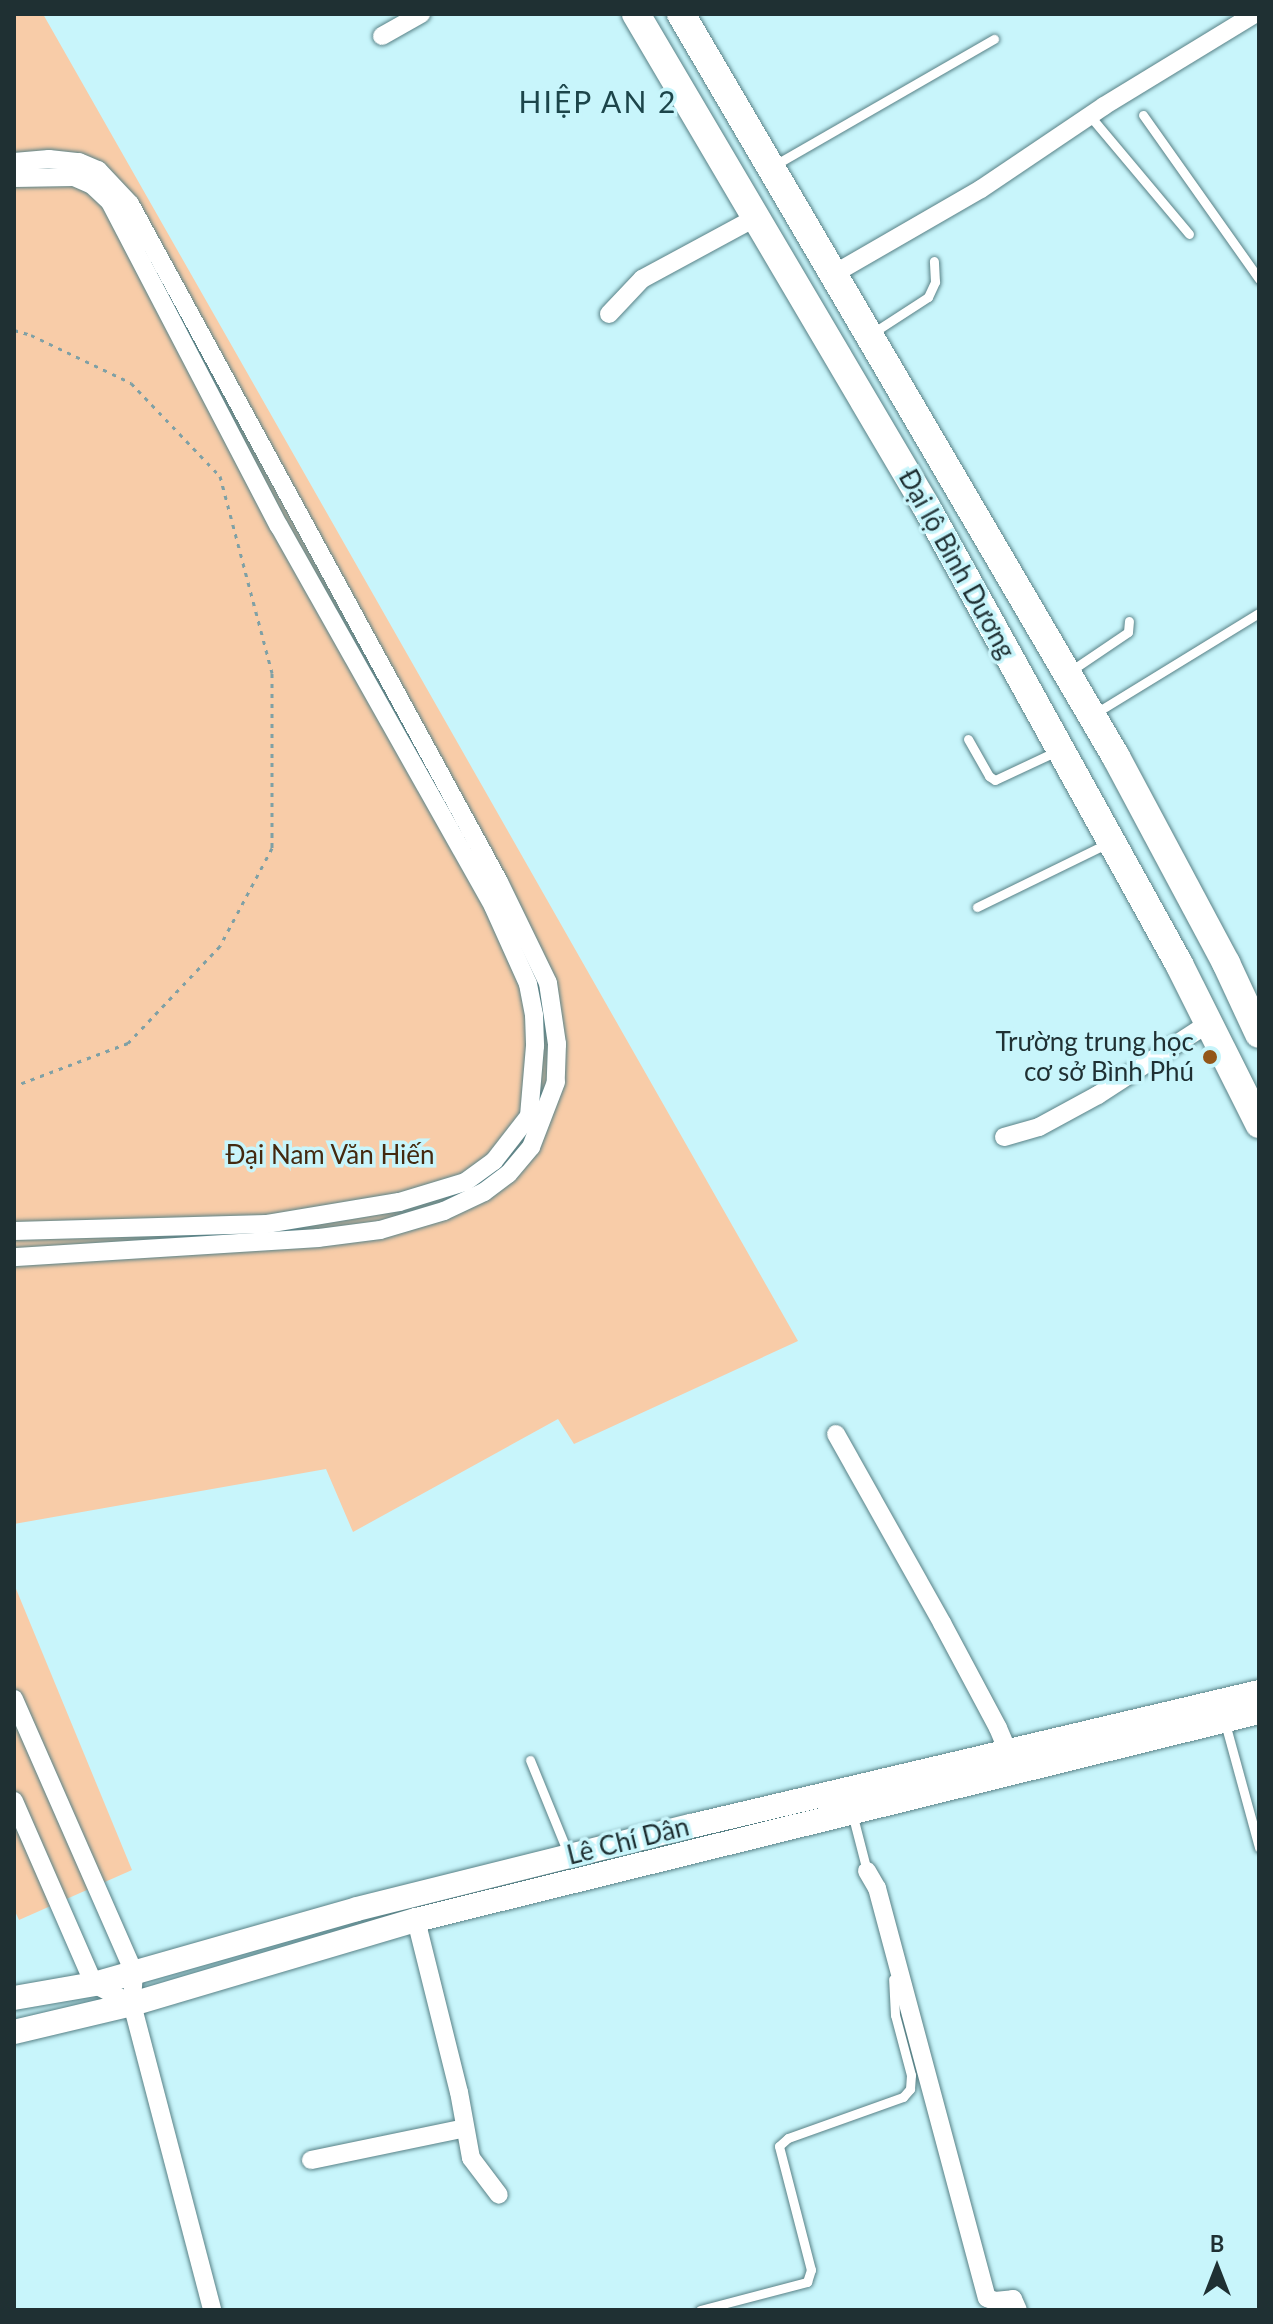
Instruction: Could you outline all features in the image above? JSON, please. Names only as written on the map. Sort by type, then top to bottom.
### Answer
[{"type":"highway","name":"Đại lộ Bình Dương","points":[[636,14],[927,508],[1256,1109]]},
{"type":"highway","name":"Đại lộ Bình Dương","points":[[681,14],[1091,715],[1226,963],[1259,1034]]},
{"type":"main road","name":"Lê Chí Dân","points":[[14,1998],[94,1984],[357,1909],[1259,1692]]},
{"type":"main road","name":"Lê Chí Dân","points":[[14,2032],[132,2004],[416,1920],[1016,1775],[1259,1712]]},
{"type":"street","points":[[382,36],[421,14]]},
{"type":"street","points":[[832,275],[981,189],[1090,116],[1255,14]]},
{"type":"street","points":[[14,162],[49,159],[79,162],[98,170],[130,204],[499,882],[548,983],[557,1044],[556,1082],[531,1147],[508,1174],[484,1192],[444,1211],[380,1230],[318,1238],[14,1257]]},
{"type":"street","points":[[14,178],[74,177],[92,185],[110,202],[279,526],[493,906],[528,984],[534,1015],[535,1046],[529,1116],[494,1161],[465,1182],[399,1202],[266,1224],[14,1231]]},
{"type":"street","points":[[609,314],[642,279],[755,218]]},
{"type":"street","points":[[1004,1137],[1039,1127],[1098,1095],[1209,1023]]},
{"type":"street","points":[[836,1434],[1008,1750],[1016,1775]]},
{"type":"street","points":[[14,1699],[134,1972],[132,2004],[212,2310]]},
{"type":"street","points":[[14,1801],[94,1984],[132,2004]]},
{"type":"street","points":[[867,1871],[877,1888],[987,2298],[995,2301],[1013,2299],[1018,2310]]},
{"type":"street","points":[[416,1920],[471,2158],[499,2195]]},
{"type":"street","points":[[311,2160],[465,2128]]},
{"type":"lane","points":[[770,167],[994,39]]},
{"type":"lane","points":[[1143,115],[1259,279]]},
{"type":"lane","points":[[1090,116],[1189,234]]},
{"type":"lane","points":[[868,336],[928,297],[935,282],[934,261]]},
{"type":"lane","points":[[1091,715],[1259,613]]},
{"type":"lane","points":[[1066,674],[1128,632],[1129,621]]},
{"type":"lane","points":[[968,739],[989,776],[995,780],[1060,750]]},
{"type":"lane","points":[[977,907],[1111,842]]},
{"type":"lane","points":[[1224,1720],[1259,1847]]},
{"type":"lane","points":[[530,1760],[569,1856]]},
{"type":"lane","points":[[700,2310],[807,2282],[811,2270],[779,2146],[788,2138],[903,2097],[910,2089],[911,2075],[895,2015],[894,1985],[852,1813]]},
{"type":"path","points":[[14,330],[31,335],[131,383],[220,476],[272,673],[272,848],[220,946],[128,1043],[14,1086]]},
{"type":"green space","name":"Đại Nam Văn Hiến","points":[[14,14],[43,14],[798,1341],[574,1444],[558,1419],[353,1532],[326,1469],[14,1524]]},
{"type":"green space","points":[[14,1584],[132,1870],[19,1920],[14,1909]]},
{"type":"place","name":"Trường trung học cơ sở Bình Phú","points":[[1210,1057]]},
{"type":"district","name":"HIỆP AN 2","points":[[598,101]]}]
